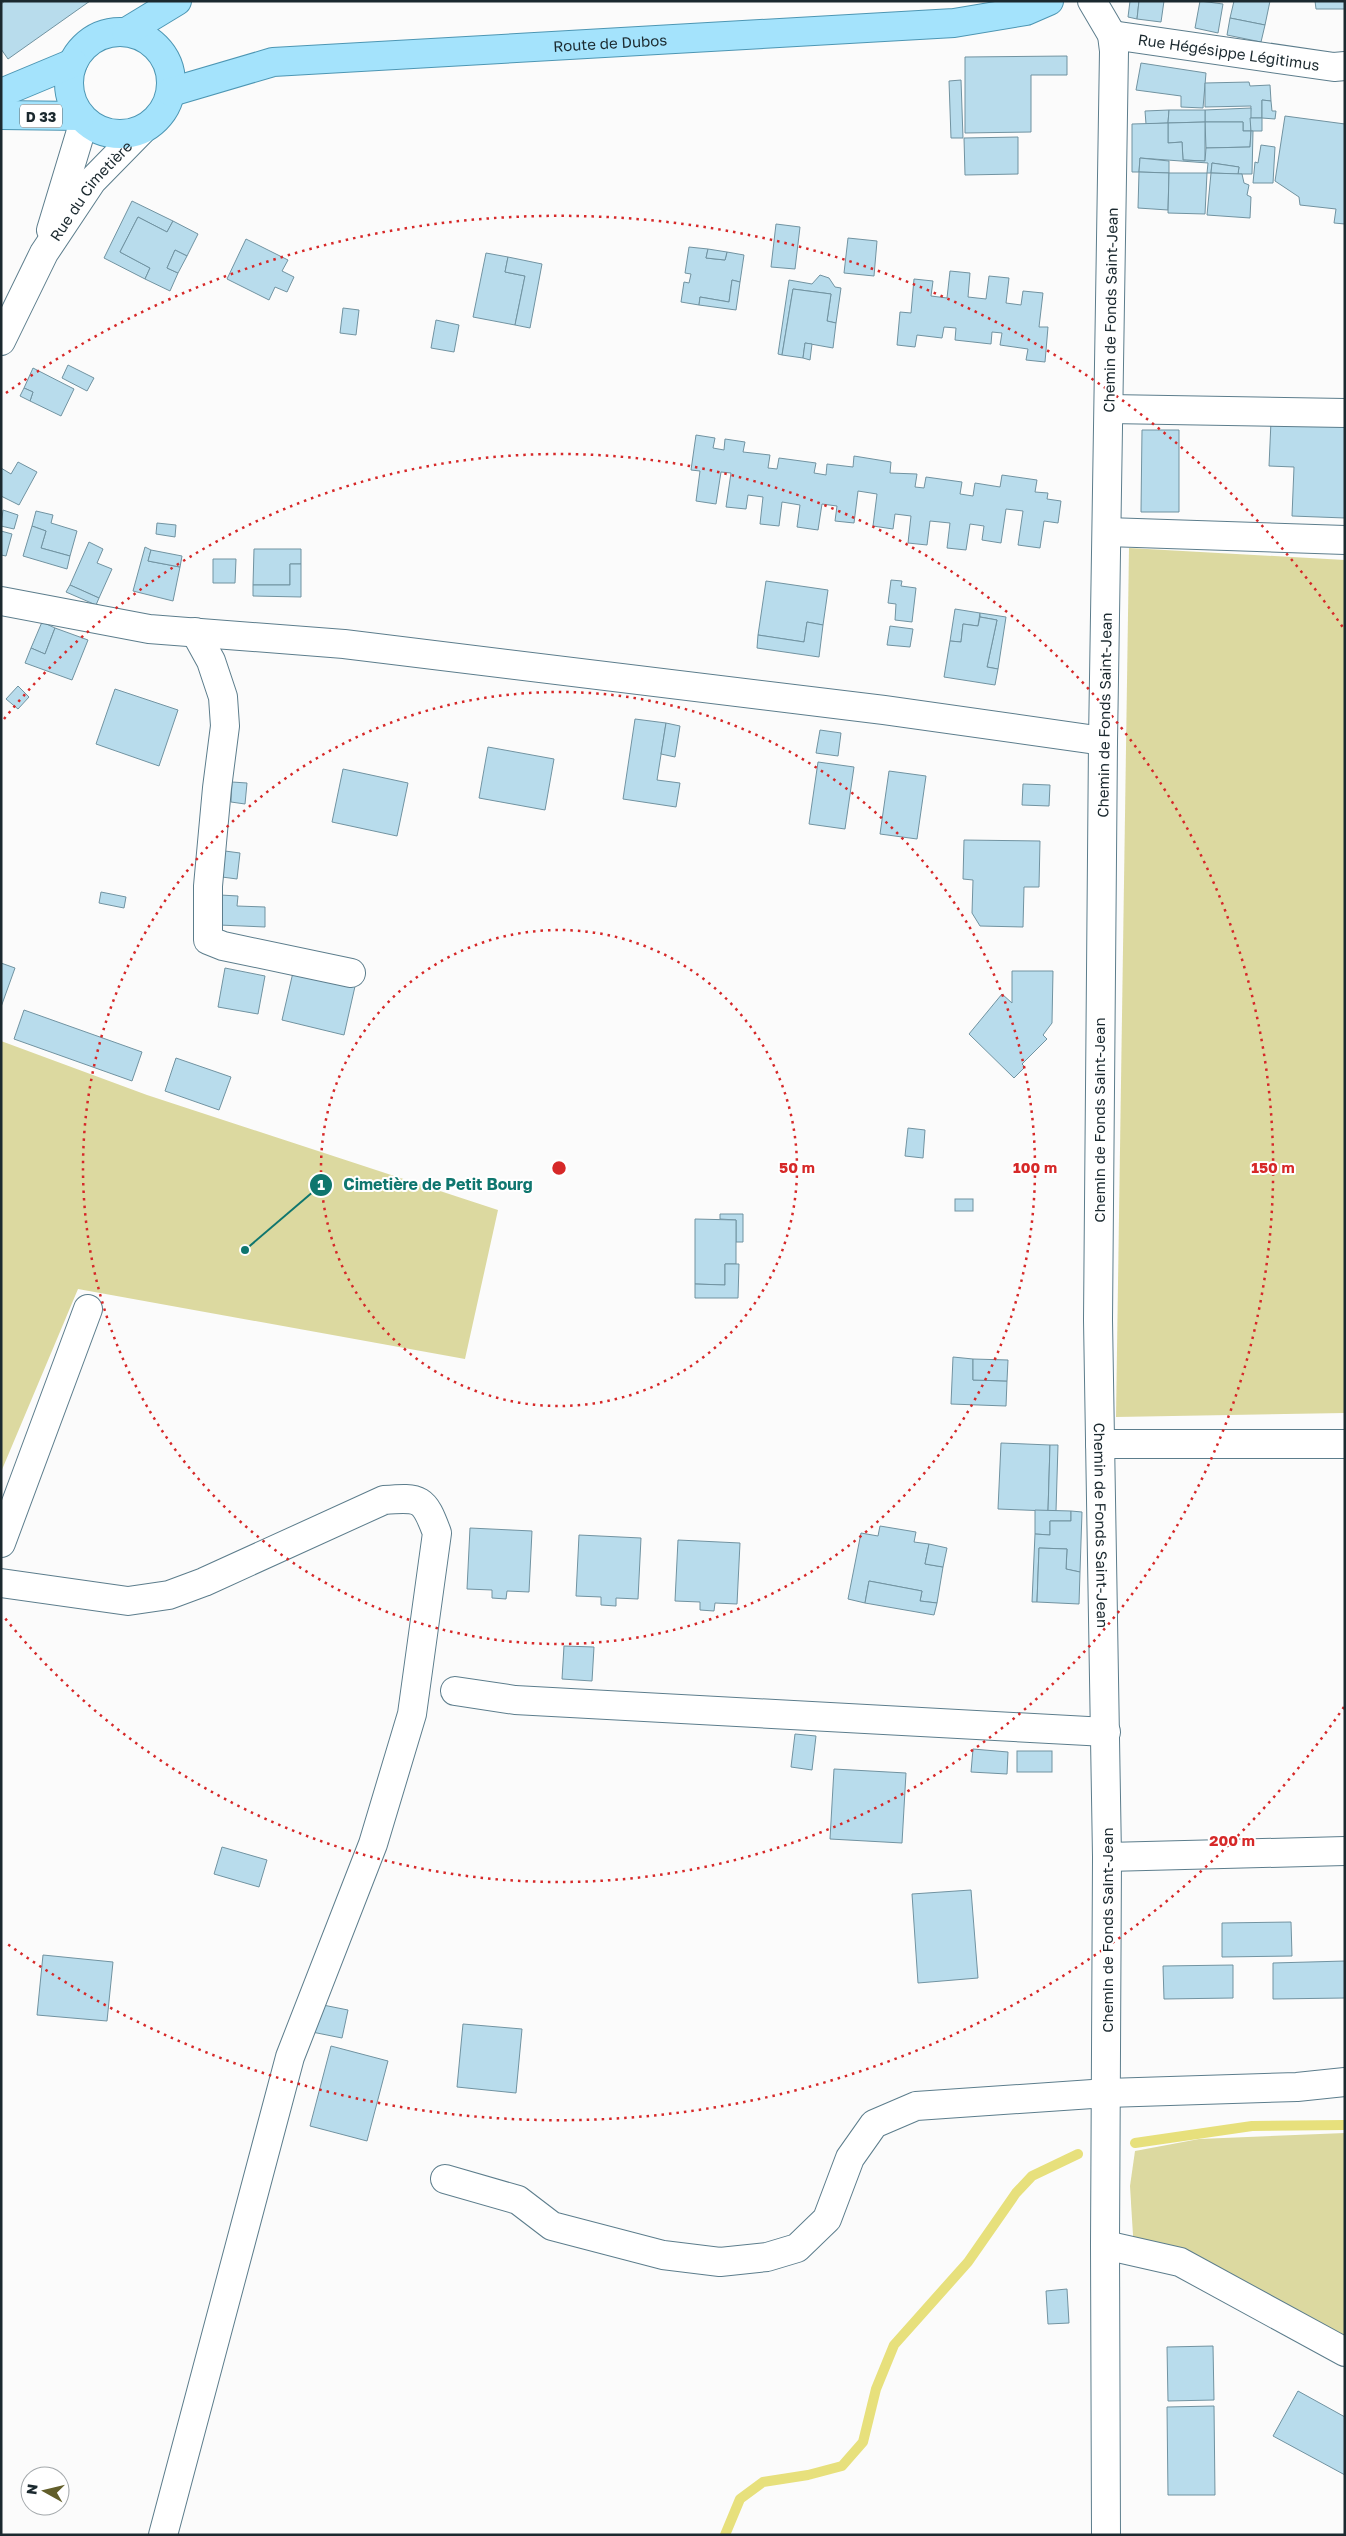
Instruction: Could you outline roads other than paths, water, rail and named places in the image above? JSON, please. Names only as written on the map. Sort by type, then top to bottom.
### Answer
[{"type":"main road","points":[[126,32],[177,1]]},
{"type":"main road","name":"Route de Dubos","points":[[171,92],[273,62],[954,23],[1026,11],[1049,1]]},
{"type":"main road","points":[[110,32],[126,32],[142,37],[156,46],[166,60],[172,75],[171,92],[166,108],[156,122],[142,131],[122,136],[102,132],[82,119],[71,100],[69,81],[73,63],[82,49],[94,39],[110,32]]},
{"type":"main road","name":"D 33","points":[[1,93],[73,63]]},
{"type":"main road","name":"D 33","points":[[1,115],[82,119]]},
{"type":"street","name":"Chemin de Fonds Saint-Jean","points":[[1092,1],[1112,35],[1114,51],[1103,741],[1098,1320],[1108,1857],[1104,2245],[1106,2535]]},
{"type":"street","name":"Rue Hégésippe Légitimus","points":[[1112,35],[1334,67],[1345,66]]},
{"type":"street","name":"Rue du Cimetière","points":[[44,253],[82,119]]},
{"type":"street","name":"Rue du Cimetière","points":[[1,341],[44,253],[92,181],[142,131]]},
{"type":"street","points":[[1109,409],[1345,413]]},
{"type":"street","points":[[1107,532],[1345,540]]},
{"type":"street","points":[[1,601],[149,629],[344,644],[884,710],[1103,741]]},
{"type":"street","points":[[195,632],[217,678],[223,697],[226,726],[217,788],[208,886],[208,940],[223,946],[351,973]]},
{"type":"street","points":[[1,1543],[88,1309]]},
{"type":"street","points":[[1100,1444],[1345,1444]]},
{"type":"street","points":[[1,1584],[128,1601],[169,1595],[204,1582],[384,1500],[412,1498],[427,1508],[437,1533],[412,1714],[372,1844],[290,2057],[163,2535]]},
{"type":"street","points":[[455,1691],[524,1700],[1106,1732]]},
{"type":"street","points":[[1108,1857],[1345,1851]]},
{"type":"street","points":[[445,2179],[518,2200],[552,2226],[663,2255],[720,2262],[767,2258],[797,2248],[827,2219],[850,2158],[874,2124],[916,2106],[1107,2094],[1297,2087],[1345,2082]]},
{"type":"street","points":[[1104,2245],[1180,2262],[1345,2352]]},
{"type":"waterway","points":[[1135,2143],[1252,2126],[1345,2125]]},
{"type":"waterway","points":[[725,2535],[740,2499],[763,2482],[808,2475],[842,2466],[863,2442],[876,2389],[894,2345],[968,2262],[1016,2193],[1032,2176],[1078,2154]]},
{"type":"place","name":"Cimetière de Petit Bourg","points":[[245,1250]]}]
